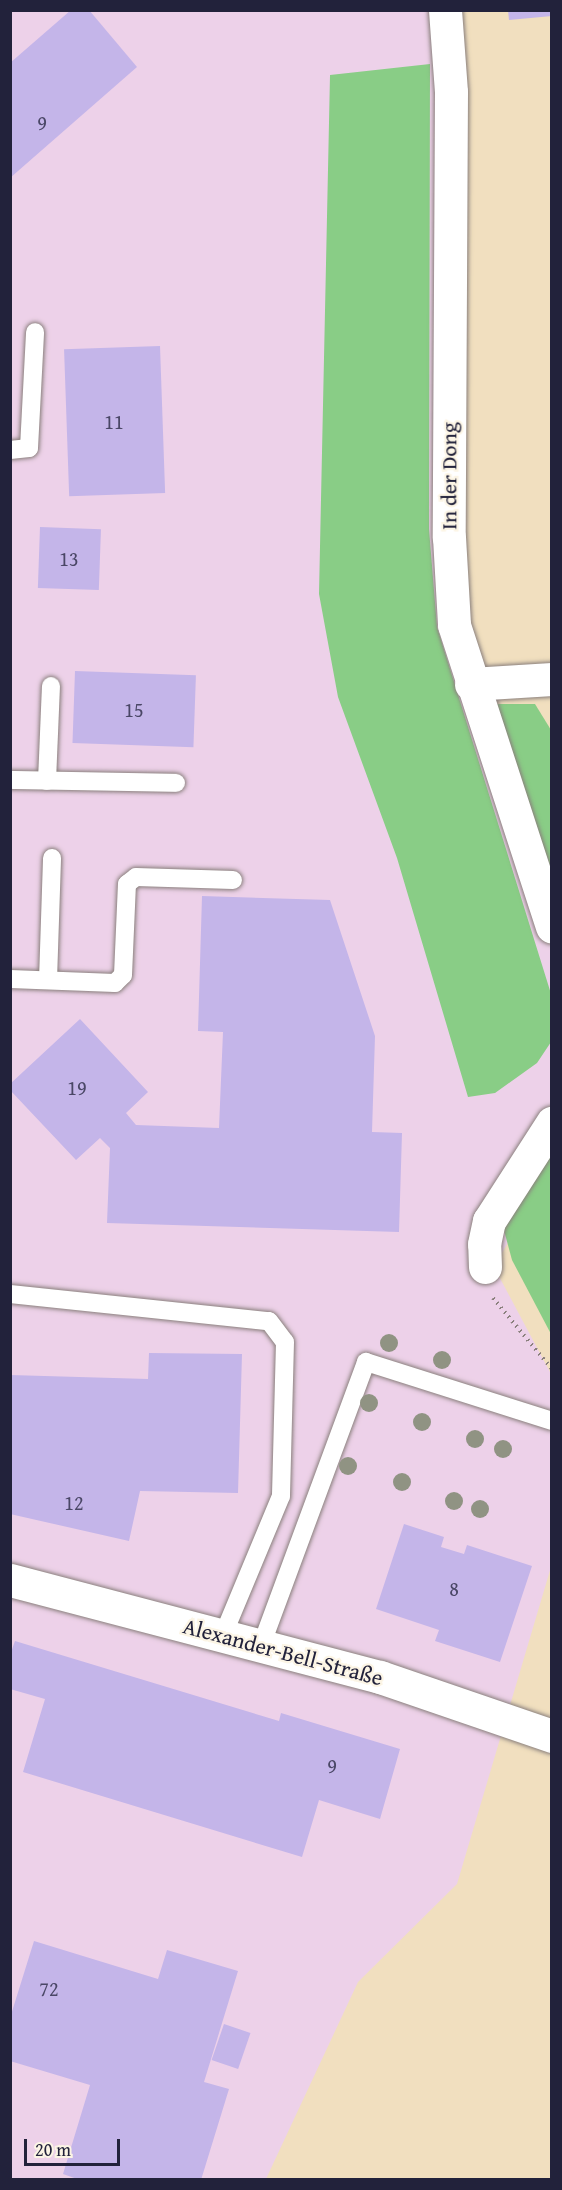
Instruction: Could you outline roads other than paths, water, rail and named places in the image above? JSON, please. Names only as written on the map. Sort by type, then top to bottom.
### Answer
[{"type":"street","name":"In der Dong","points":[[445,10],[451,92],[449,537],[454,625],[471,684],[552,927]]},
{"type":"street","points":[[471,684],[548,685]]},
{"type":"street","points":[[485,1267],[484,1244],[489,1221],[552,1123]]},
{"type":"street","name":"Alexander-Bell-Straße","points":[[10,1580],[380,1677],[552,1737]]},
{"type":"lane","points":[[10,450],[29,448],[35,332]]},
{"type":"lane","points":[[47,781],[51,686]]},
{"type":"lane","points":[[10,780],[176,783]]},
{"type":"lane","points":[[48,980],[52,858]]},
{"type":"lane","points":[[10,979],[115,983],[123,975],[127,884],[136,877],[233,880]]},
{"type":"lane","points":[[10,1294],[269,1321],[285,1342],[281,1496],[223,1635]]},
{"type":"lane","points":[[261,1646],[366,1362],[552,1421]]}]
